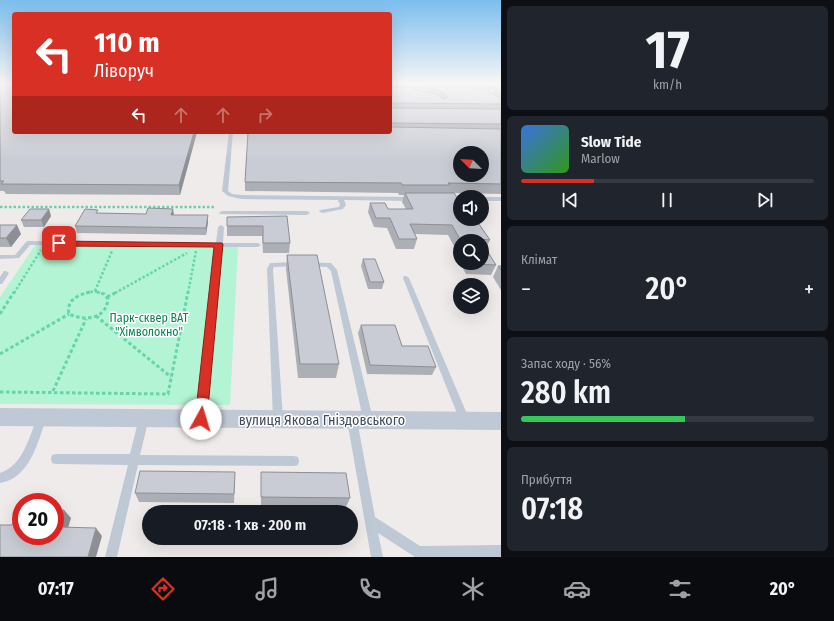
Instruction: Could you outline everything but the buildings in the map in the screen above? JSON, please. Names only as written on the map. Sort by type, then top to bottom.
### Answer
[{"type":"street","name":"вулиця Якова Гніздовського","points":[[0,417],[501,421]]},
{"type":"lane","points":[[231,134],[225,191],[227,194],[241,197],[422,199]]},
{"type":"lane","points":[[322,211],[341,208],[342,205],[340,198]]},
{"type":"lane","points":[[489,199],[501,199]]},
{"type":"lane","points":[[223,210],[307,213]]},
{"type":"lane","points":[[201,419],[221,227]]},
{"type":"lane","points":[[0,257],[17,257],[28,243],[258,245]]},
{"type":"lane","points":[[278,419],[271,267],[276,264],[329,265],[334,270],[360,420],[370,520],[377,557]]},
{"type":"lane","points":[[0,282],[6,273]]},
{"type":"lane","points":[[406,278],[465,421]]},
{"type":"lane","points":[[0,478],[7,477],[16,470],[24,460],[42,417]]},
{"type":"lane","points":[[111,557],[144,418]]},
{"type":"lane","points":[[56,459],[294,461]]},
{"type":"lane","points":[[370,520],[419,554],[501,551]]},
{"type":"path","points":[[0,207],[223,210]]},
{"type":"path","points":[[0,314],[43,248]]},
{"type":"path","points":[[95,291],[114,248],[106,248]]},
{"type":"path","points":[[0,392],[168,394],[196,248],[108,297]]},
{"type":"path","points":[[69,314],[68,306],[76,297],[82,294],[95,291],[108,297]]},
{"type":"path","points":[[69,314],[79,319],[86,319],[96,316],[105,310],[109,301],[108,297]]},
{"type":"path","points":[[0,354],[69,314]]},
{"type":"path","points":[[96,316],[171,377]]},
{"type":"path","points":[[53,392],[86,319]]},
{"type":"green space","name":"Парк-сквер ВАТ \"Хімволокно\"","points":[[36,244],[238,247],[230,405],[0,404],[0,297]]},
{"type":"route","points":[[59,243],[219,244],[201,419]]}]
